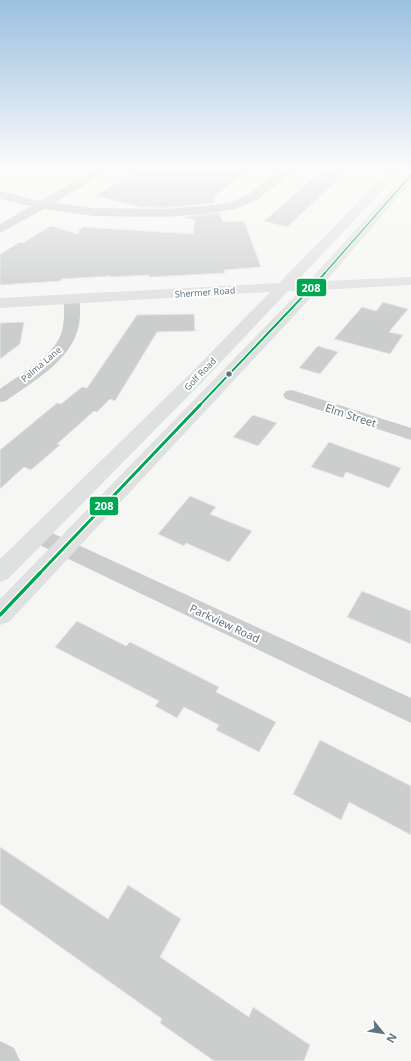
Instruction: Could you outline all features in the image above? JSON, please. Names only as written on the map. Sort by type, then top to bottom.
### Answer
[{"type":"main road","name":"Golf Road","points":[[0,573],[198,376],[348,220]]},
{"type":"main road","name":"Golf Road","points":[[0,615],[314,285],[372,220]]},
{"type":"main road","name":"Shermer Road","points":[[0,303],[411,281]]},
{"type":"street","points":[[0,230],[17,220]]},
{"type":"street","name":"Palma Lane","points":[[0,396],[60,350],[68,337],[72,320],[72,300]]},
{"type":"street","name":"Elm Street","points":[[292,395],[411,434]]},
{"type":"street","name":"Parkview Road","points":[[39,535],[411,711]]},
{"type":"building","points":[[193,220],[222,220],[223,222],[244,221],[261,267],[224,270],[225,273],[149,277],[149,275],[110,276],[0,285],[0,254],[20,242],[23,243],[51,226],[77,234],[82,227],[193,234],[195,220]]},
{"type":"building","points":[[266,220],[295,220],[287,227],[264,221]]},
{"type":"building","points":[[383,302],[408,309],[389,332],[403,335],[390,354],[334,339],[362,307],[376,311]]},
{"type":"building","points":[[194,314],[195,331],[157,332],[115,401],[110,399],[97,412],[94,411],[57,444],[60,445],[31,470],[24,467],[0,489],[0,450],[57,403],[61,404],[82,387],[87,388],[137,315]]},
{"type":"building","points":[[24,322],[20,344],[0,359],[0,323]]},
{"type":"building","points":[[318,346],[338,352],[320,374],[299,368]]},
{"type":"building","points":[[253,415],[277,423],[258,446],[233,437]]},
{"type":"building","points":[[329,442],[401,468],[389,488],[346,472],[343,478],[311,467]]},
{"type":"building","points":[[190,496],[216,507],[210,514],[252,531],[229,562],[186,543],[184,546],[158,534]]},
{"type":"building","points":[[362,591],[411,611],[411,644],[347,617]]},
{"type":"building","points":[[77,621],[126,646],[130,642],[219,687],[216,692],[276,722],[259,752],[216,730],[219,725],[184,707],[177,718],[155,706],[159,701],[55,647]]},
{"type":"building","points":[[320,740],[411,786],[411,835],[349,802],[341,820],[293,794]]},
{"type":"building","points":[[0,847],[108,919],[128,885],[181,919],[160,957],[249,1017],[253,1007],[310,1045],[304,1061],[214,1061],[160,1023],[162,1019],[0,904]]},
{"type":"transit line","name":"208","points":[[0,615],[314,285],[372,220]]}]
